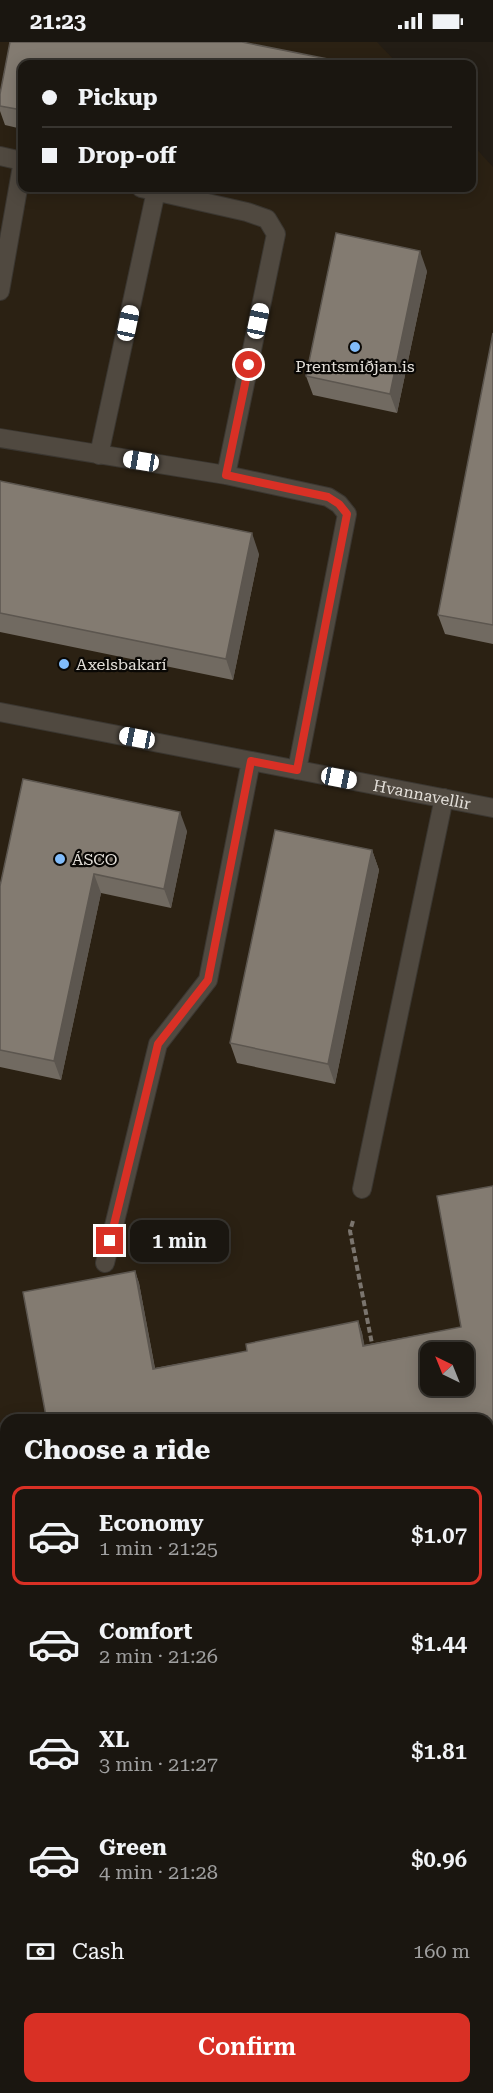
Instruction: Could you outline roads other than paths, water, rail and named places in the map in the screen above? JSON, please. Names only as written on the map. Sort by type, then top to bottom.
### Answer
[{"type":"street","points":[[0,156],[18,160]]},
{"type":"street","points":[[0,291],[18,189]]},
{"type":"street","points":[[99,455],[147,192]]},
{"type":"street","points":[[161,192],[247,212],[267,219],[276,234],[226,475]]},
{"type":"street","points":[[0,438],[226,475],[328,497],[339,504],[347,514],[297,770]]},
{"type":"street","name":"Hvannavellir","points":[[0,712],[493,808]]},
{"type":"street","points":[[105,1263],[158,1044],[208,980],[251,761]]},
{"type":"street","points":[[362,1189],[444,798]]},
{"type":"place","name":"Prentsmiðjan.is","points":[[355,347]]},
{"type":"place","name":"Axelsbakarí","points":[[64,664]]},
{"type":"place","name":"ÁSCO","points":[[60,859]]}]
